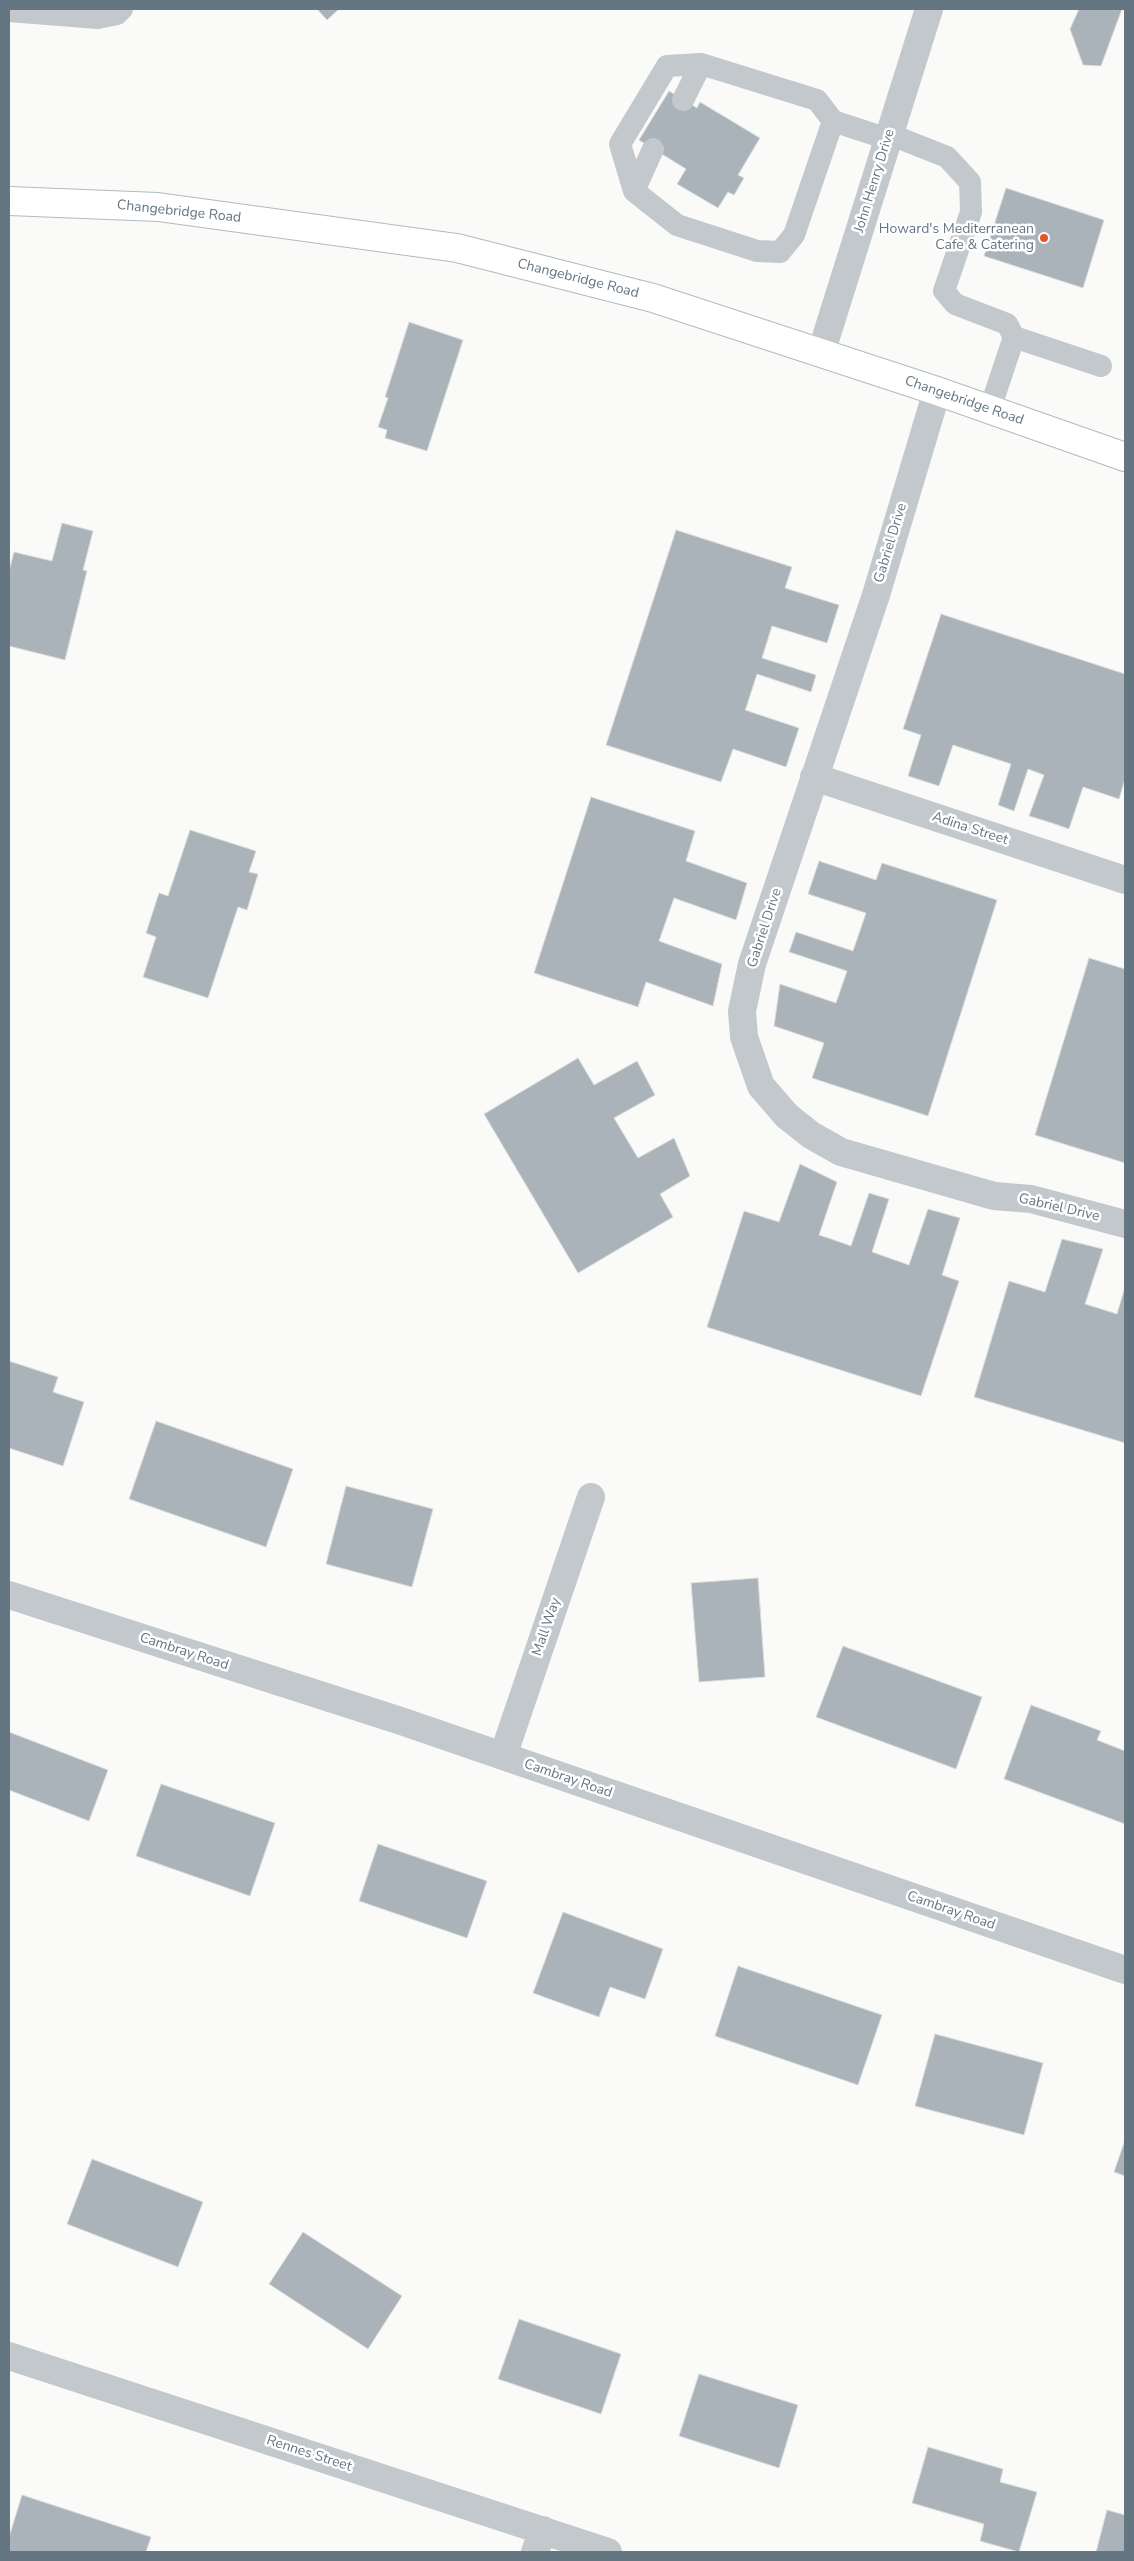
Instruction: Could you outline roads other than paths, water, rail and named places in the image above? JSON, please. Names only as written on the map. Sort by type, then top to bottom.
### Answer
[{"type":"main road","name":"Changebridge Road","points":[[9,200],[158,207],[457,248],[653,298],[937,391],[1125,457]]},
{"type":"street","name":"John Henry Drive","points":[[821,353],[929,9]]},
{"type":"street","name":"Gabriel Drive","points":[[937,391],[876,595],[752,964],[742,1011],[748,1051],[761,1086],[787,1116],[811,1135],[841,1152],[994,1196],[1031,1199],[1125,1224]]},
{"type":"street","name":"Adina Street","points":[[814,777],[1125,880]]},
{"type":"street","name":"Mall Way","points":[[503,1756],[590,1497]]},
{"type":"street","name":"Cambray Road","points":[[9,1595],[503,1756],[1125,1970]]},
{"type":"street","name":"Rennes Street","points":[[9,2356],[539,2541],[608,2552]]},
{"type":"lane","points":[[9,11],[43,11],[98,18],[117,14],[122,9]]},
{"type":"lane","points":[[833,121],[794,235],[780,252],[757,251],[677,225],[634,191],[620,144],[667,66],[700,64],[817,100],[833,121],[947,157],[970,182],[972,212],[944,291],[955,304],[1007,324],[1014,337],[1101,366]]},
{"type":"lane","points":[[683,100],[700,64]]},
{"type":"lane","points":[[634,191],[653,149]]},
{"type":"lane","points":[[990,409],[1014,337]]},
{"type":"place","name":"Howard's Mediterranean Cafe & Catering","points":[[1044,238]]}]
